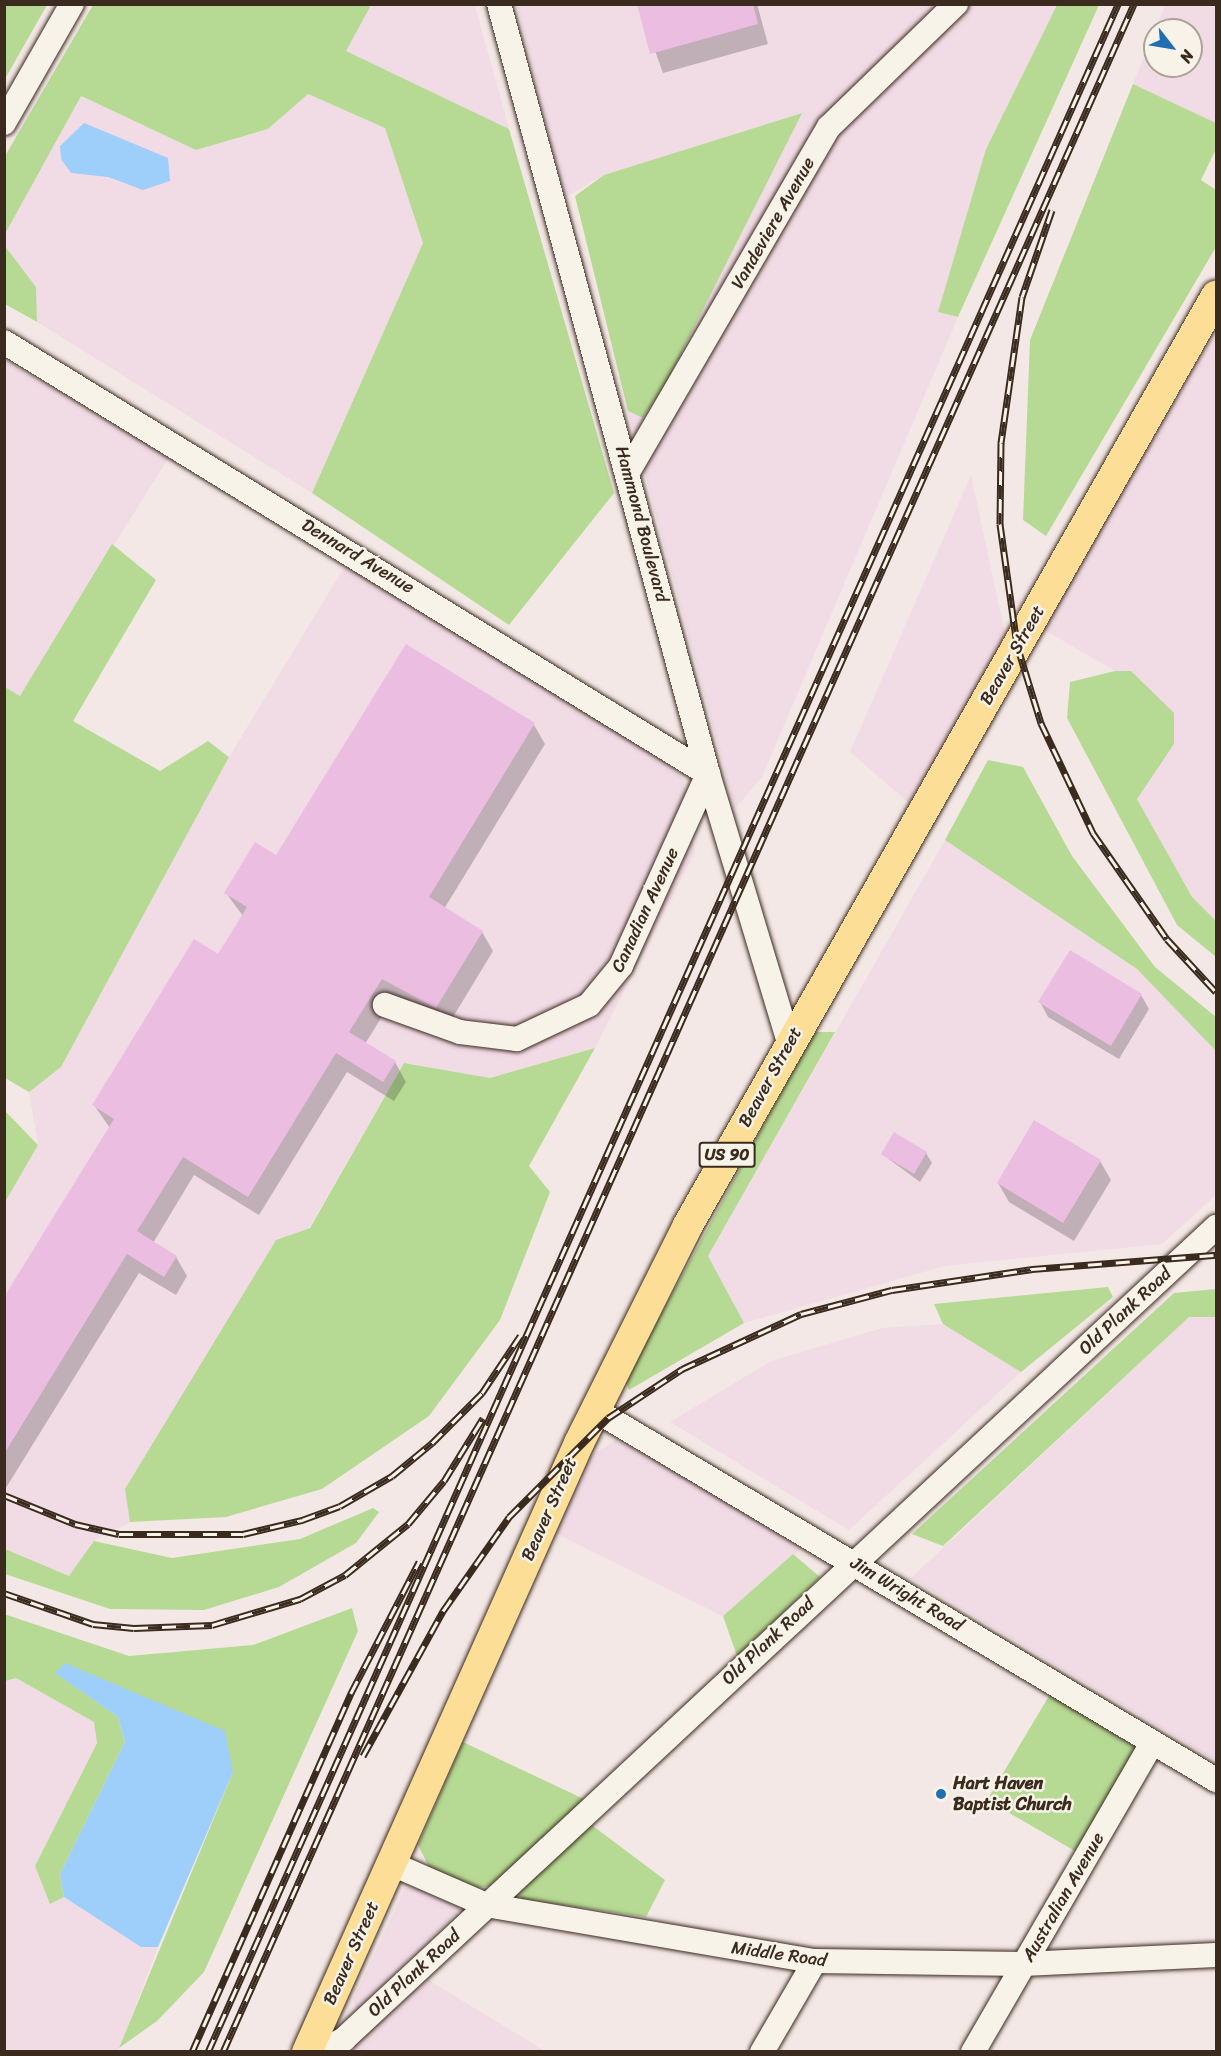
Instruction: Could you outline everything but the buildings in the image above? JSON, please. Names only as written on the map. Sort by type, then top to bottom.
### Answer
[{"type":"main road","name":"Beaver Street","points":[[308,2052],[390,1863],[594,1410],[789,1043],[1216,296]]},
{"type":"street","points":[[4,123],[72,4]]},
{"type":"street","name":"Hammond Boulevard","points":[[500,4],[708,774],[789,1043]]},
{"type":"street","name":"Vandeviere Avenue","points":[[628,472],[829,127],[956,4]]},
{"type":"street","name":"Dennard Avenue","points":[[4,342],[708,774]]},
{"type":"street","name":"Canadian Avenue","points":[[385,1005],[460,1032],[517,1039],[589,1005],[621,966],[708,774]]},
{"type":"street","name":"Old Plank Road","points":[[319,2052],[344,2039],[853,1561],[1216,1227]]},
{"type":"street","name":"Jim Wright Road","points":[[594,1410],[853,1561],[1216,1780]]},
{"type":"street","name":"Australian Avenue","points":[[974,2052],[1153,1742]]},
{"type":"street","name":"Middle Road","points":[[390,1863],[486,1905],[815,1961],[1023,1964],[1216,1955]]},
{"type":"street","points":[[762,2052],[815,1961]]},
{"type":"shaded area","points":[[371,5],[475,5],[509,129],[345,51]]},
{"type":"shaded area","points":[[517,5],[1057,5],[986,149],[938,312],[958,317],[762,777],[735,809],[628,411],[643,418],[665,385],[801,113],[604,175],[565,198]]},
{"type":"shaded area","points":[[1165,5],[1216,5],[1216,123],[1133,84],[1143,59],[1143,78],[1203,78],[1203,18],[1160,18]]},
{"type":"shaded area","points":[[308,94],[385,128],[423,243],[312,493],[37,322],[36,287],[5,246],[5,234],[80,96],[196,150],[268,129]],"holes":[[[60,146],[127,185],[108,177],[71,173],[61,159]]]},
{"type":"shaded area","points":[[1216,332],[1216,921],[1192,897],[1137,799],[1173,744],[1131,671],[1115,671],[1043,629]]},
{"type":"shaded area","points":[[5,360],[169,457],[20,696],[5,687]]},
{"type":"shaded area","points":[[971,475],[1006,638],[910,804],[850,752]]},
{"type":"shaded area","points":[[348,561],[663,759],[683,779],[695,852],[595,1048],[490,1078],[404,1063],[309,1228],[276,1240],[126,1489],[130,1522],[94,1541],[69,1577],[5,1549],[4,1202],[38,1145],[29,1092],[61,1067],[229,757]]},
{"type":"shaded area","points":[[945,840],[1137,969],[1216,1051],[1216,1195],[1162,1244],[945,1266],[744,1323],[708,1256]]},
{"type":"shaded area","points":[[1189,1317],[1216,1317],[1216,1761],[911,1578]]},
{"type":"shaded area","points":[[943,1324],[1021,1372],[849,1530],[670,1422],[771,1361],[882,1328]]},
{"type":"shaded area","points":[[616,1440],[672,1467],[804,1546],[723,1616],[555,1533],[590,1456]]},
{"type":"shaded area","points":[[16,1678],[94,1722],[97,1743],[35,1866],[50,1904],[64,1897],[141,1947],[158,1947],[118,2051],[5,2051],[4,1681]]},
{"type":"shaded area","points":[[424,1886],[453,1896],[460,1910],[357,2011],[353,2000],[405,1888]]},
{"type":"shaded area","points":[[427,1979],[545,2051],[343,2052]]},
{"type":"green space","points":[[4,5],[47,5],[5,79]]},
{"type":"green space","points":[[93,5],[371,5],[346,51],[509,129],[614,493],[509,625],[312,493],[423,243],[385,128],[308,94],[268,129],[196,150],[81,96],[5,234],[5,156]]},
{"type":"green space","points":[[1057,5],[1099,5],[958,317],[938,312],[986,149]]},
{"type":"green space","points":[[1133,84],[1216,123],[1216,149],[1201,180],[1216,190],[1216,247],[1046,536],[1023,520],[1030,340]]},
{"type":"green space","points":[[802,113],[665,385],[643,418],[628,411],[575,196],[604,175]]},
{"type":"green space","points":[[5,246],[36,287],[37,322],[5,304]]},
{"type":"green space","points":[[112,544],[156,580],[73,721],[160,771],[208,741],[229,757],[61,1067],[29,1092],[5,1078],[5,687],[20,696]]},
{"type":"green space","points":[[1115,671],[1131,671],[1174,713],[1174,744],[1137,799],[1192,897],[1216,921],[1216,957],[1177,925],[1067,718],[1070,682]]},
{"type":"green space","points":[[988,760],[1023,767],[1072,856],[1155,967],[1216,1017],[1216,1051],[1137,969],[945,840]]},
{"type":"green space","points":[[814,1032],[835,1032],[708,1256],[744,1323],[629,1390],[625,1381]]},
{"type":"green space","points":[[595,1048],[529,1166],[550,1192],[500,1320],[429,1416],[322,1489],[226,1517],[130,1522],[125,1489],[276,1240],[310,1228],[404,1063],[490,1078]]},
{"type":"green space","points":[[5,1111],[38,1145],[5,1202]]},
{"type":"green space","points":[[1108,1287],[1113,1297],[1021,1372],[943,1324],[934,1304]]},
{"type":"green space","points":[[1216,1289],[1216,1317],[1189,1317],[943,1546],[912,1534],[1174,1293]]},
{"type":"green space","points":[[373,1508],[379,1512],[356,1543],[279,1587],[204,1610],[110,1609],[5,1574],[5,1549],[69,1576],[94,1541],[172,1558],[300,1539]]},
{"type":"green space","points":[[793,1554],[820,1577],[737,1656],[723,1616]]},
{"type":"green space","points":[[352,1608],[358,1631],[204,1972],[157,2021],[119,2048],[233,1772],[56,1673],[118,1717],[125,1742],[60,1874],[64,1897],[50,1904],[35,1866],[97,1743],[94,1722],[16,1678],[5,1681],[4,1614],[129,1656],[253,1645]]},
{"type":"green space","points":[[1052,1691],[1135,1747],[1080,1854],[987,1800]]},
{"type":"green space","points":[[463,1742],[586,1800],[494,1885],[478,1888],[429,1867],[418,1845]]},
{"type":"green space","points":[[585,1820],[665,1880],[646,1917],[522,1899],[514,1888]]},
{"type":"water","points":[[84,123],[168,158],[170,181],[143,190],[108,177],[71,173],[61,159],[60,146]]},
{"type":"water","points":[[65,1663],[225,1731],[233,1772],[158,1947],[141,1947],[64,1897],[60,1874],[125,1742],[118,1717],[55,1673]]},
{"type":"railway","points":[[208,2052],[1118,4]]},
{"type":"railway","points":[[223,2052],[1134,4]]},
{"type":"railway","points":[[1052,210],[1022,297],[1001,443],[1000,524],[1017,645],[1041,723],[1093,833],[1167,939],[1216,992]]},
{"type":"railway","points":[[363,1756],[443,1611],[509,1517],[608,1418],[682,1369],[801,1314],[892,1290],[1032,1269],[1216,1255]]},
{"type":"railway","points":[[4,1495],[75,1524],[119,1534],[243,1534],[302,1520],[340,1506],[392,1476],[432,1443],[482,1393],[520,1336]]},
{"type":"railway","points":[[4,1593],[93,1624],[134,1628],[212,1625],[300,1599],[345,1575],[408,1524],[444,1481],[483,1418]]},
{"type":"railway","points":[[192,2052],[351,1693],[419,1562]]},
{"type":"place","name":"Hart Haven Baptist Church","points":[[941,1794]]}]
